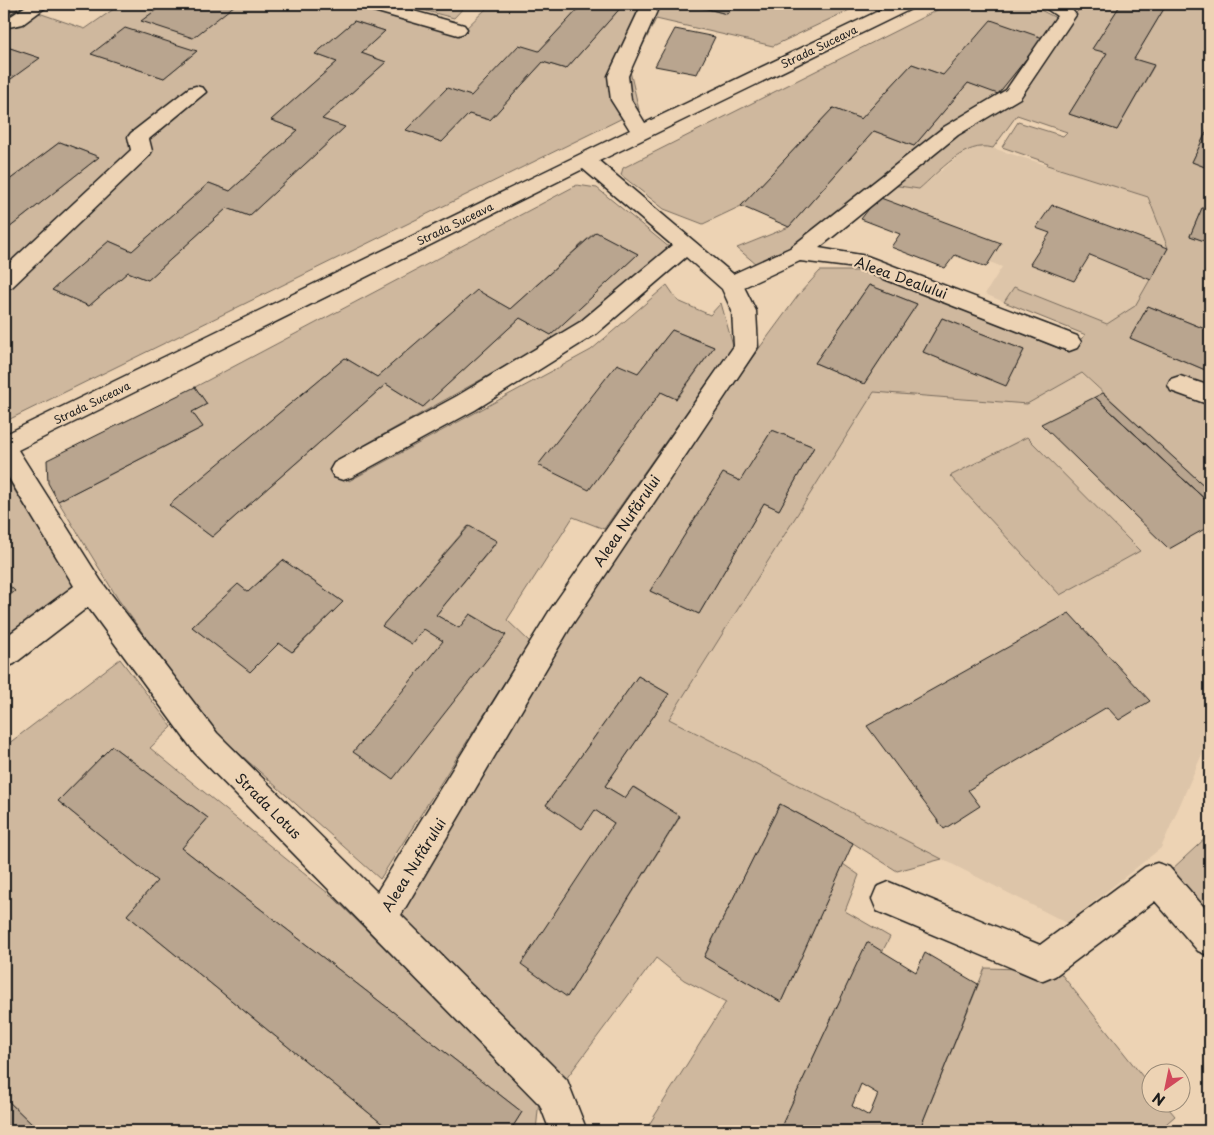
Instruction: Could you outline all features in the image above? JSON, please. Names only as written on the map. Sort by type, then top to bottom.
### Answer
[{"type":"street","points":[[4,23],[17,20],[41,4]]},
{"type":"street","points":[[369,4],[458,30]]},
{"type":"street","points":[[642,133],[621,100],[618,76],[650,4]]},
{"type":"street","name":"Strada Suceava","points":[[4,448],[585,160],[908,4]]},
{"type":"street","points":[[732,284],[798,253],[951,131],[1013,94],[1067,15],[1054,4]]},
{"type":"street","points":[[4,281],[142,151],[138,137],[196,92]]},
{"type":"street","name":"Aleea Nufărului","points":[[380,919],[423,851],[560,619],[746,347],[744,311],[732,284],[585,160]]},
{"type":"street","points":[[343,470],[466,403],[588,328],[686,245]]},
{"type":"street","name":"Aleea Dealului","points":[[798,253],[860,261],[1069,342]]},
{"type":"street","points":[[1180,384],[1210,396]]},
{"type":"street","name":"Strada Lotus","points":[[4,448],[91,589],[206,743],[554,1093],[568,1131]]},
{"type":"street","points":[[4,655],[91,589]]},
{"type":"street","points":[[889,899],[1043,964],[1158,879],[1210,939]]},
{"type":"shaded area","points":[[121,4],[164,4],[142,21],[234,5],[232,4],[351,4],[460,34],[491,4],[583,4],[539,51],[471,96],[447,89],[407,130],[442,142],[469,114],[490,120],[543,62],[566,69],[624,4],[689,4],[726,14],[734,4],[862,4],[773,46],[656,19],[630,71],[639,110],[4,422],[4,232],[99,157],[60,142],[4,184],[4,84],[39,58],[4,46],[4,28],[15,25],[33,11],[85,29]],"holes":[[[354,21],[385,31],[361,53],[386,62],[322,119],[344,128],[249,216],[227,208],[148,280],[128,272],[89,306],[52,290],[109,241],[132,251],[209,183],[230,191],[298,130],[271,120],[337,62],[316,54]],[[197,51],[164,78],[92,54]]]},
{"type":"shaded area","points":[[399,4],[467,4],[454,18]]},
{"type":"shaded area","points":[[949,4],[1029,4],[1058,19],[1007,91],[800,244],[756,264],[737,248],[789,227],[874,131],[914,146],[968,83],[998,93],[1043,39],[943,75],[912,64],[861,119],[833,108],[741,206],[703,224],[664,209],[621,175],[623,168]]},
{"type":"shaded area","points":[[1085,4],[1121,4],[1093,48],[1107,53],[1069,114],[1117,130],[1154,66],[1134,59],[1165,7],[1154,4],[1210,4],[1210,79],[1204,91],[1210,94],[1210,124],[1192,162],[1210,169],[1210,210],[1202,208],[1190,236],[1210,243],[1210,331],[1148,306],[1130,338],[1210,372],[1210,491],[1082,373],[1027,404],[874,392],[669,719],[942,859],[897,871],[853,843],[780,804],[704,957],[781,1002],[843,864],[859,875],[845,911],[890,937],[882,952],[867,943],[779,1131],[645,1131],[726,1002],[684,980],[656,958],[566,1079],[395,910],[566,629],[752,358],[800,293],[820,271],[870,271],[1065,351],[1086,335],[1004,302],[1014,287],[1107,324],[1135,306],[1168,248],[1148,197],[1047,165],[1048,163],[1002,147],[1018,122],[1063,136],[1067,132],[1017,115],[993,148],[983,147],[963,153],[944,166],[919,189],[892,185],[949,137],[1021,97],[1072,17]],"holes":[[[869,285],[917,304],[864,384],[815,363]],[[942,318],[1024,350],[1006,385],[923,352]],[[772,430],[814,447],[779,510],[764,503],[699,614],[650,591],[723,474],[741,481]],[[638,676],[669,694],[605,786],[625,798],[634,787],[680,817],[567,997],[614,823],[595,810],[546,805]]]},
{"type":"shaded area","points":[[983,145],[1147,197],[1168,248],[1135,306],[1107,324],[1014,287],[1004,302],[985,294],[1002,267],[990,262],[1001,243],[878,197],[892,185],[919,189],[965,151]]},
{"type":"shaded area","points":[[577,185],[597,188],[670,248],[580,324],[338,460],[349,481],[591,350],[667,285],[678,301],[710,315],[721,303],[733,346],[604,529],[573,517],[507,620],[530,642],[380,879],[213,730],[118,599],[58,501],[203,427],[192,412],[207,404],[195,387]],"holes":[[[595,232],[638,254],[551,335],[520,318],[423,407],[386,384],[212,537],[170,505],[345,358],[377,377],[477,291],[510,309]],[[672,330],[714,347],[677,399],[661,392],[589,489],[638,373]],[[468,526],[497,542],[436,615],[459,628],[471,614],[506,635],[443,641],[424,629],[412,644],[382,626]],[[283,560],[343,602],[293,652],[279,643],[250,671],[192,627],[238,585],[248,592]]]},
{"type":"shaded area","points":[[1081,373],[1210,491],[1210,736],[1161,848],[1067,923],[669,719],[874,392],[1027,404]]},
{"type":"shaded area","points":[[1027,437],[1140,551],[1060,595],[950,476]]},
{"type":"shaded area","points":[[8,480],[77,590],[4,645],[4,600],[15,591],[4,581],[4,482]]},
{"type":"shaded area","points":[[120,659],[172,727],[150,748],[334,898],[539,1100],[536,1131],[510,1131],[522,1112],[182,848],[208,818],[112,746],[58,801],[157,881],[127,915],[391,1131],[39,1131],[4,1097],[4,747]]},
{"type":"shaded area","points":[[1210,834],[1210,899],[1199,908],[1170,871]]},
{"type":"shaded area","points":[[985,968],[1058,970],[1142,1076],[1142,1112],[1172,1112],[1175,1116],[1158,1131],[919,1131]]},
{"type":"building","points":[[4,4],[26,4],[4,18]]},
{"type":"building","points":[[164,4],[235,5],[193,38],[141,21]]},
{"type":"building","points":[[583,4],[624,4],[566,69],[543,62],[490,120],[469,114],[442,142],[406,130],[447,88],[471,96],[519,45],[539,51]]},
{"type":"building","points":[[689,4],[734,4],[727,14]]},
{"type":"building","points":[[1121,4],[1154,4],[1165,7],[1134,59],[1154,65],[1117,130],[1069,114],[1107,53],[1092,49]]},
{"type":"building","points":[[991,20],[1043,38],[998,94],[968,83],[914,146],[874,131],[789,227],[741,206],[833,108],[861,119],[912,64],[943,75]]},
{"type":"building","points":[[354,21],[385,31],[361,53],[386,62],[322,119],[345,127],[249,216],[227,208],[148,280],[128,272],[89,306],[52,290],[109,241],[132,251],[209,183],[230,191],[298,130],[271,120],[337,62],[315,54]]},
{"type":"building","points":[[125,28],[197,51],[164,78],[91,54]]},
{"type":"building","points":[[675,29],[715,37],[697,74],[655,66]]},
{"type":"building","points":[[4,46],[40,58],[4,84]]},
{"type":"building","points":[[1210,124],[1210,169],[1192,162]]},
{"type":"building","points":[[60,142],[99,157],[4,232],[4,184]]},
{"type":"building","points":[[878,197],[1001,243],[986,267],[955,255],[945,268],[891,247],[900,234],[861,219]]},
{"type":"building","points":[[1052,205],[1168,248],[1151,280],[1090,255],[1074,281],[1030,264],[1050,233],[1036,228]]},
{"type":"building","points":[[1202,208],[1210,210],[1210,243],[1190,236]]},
{"type":"building","points":[[596,232],[638,254],[551,335],[520,318],[423,407],[386,384],[212,537],[169,505],[345,358],[377,377],[477,290],[510,309]]},
{"type":"building","points":[[869,285],[917,304],[864,384],[815,363]]},
{"type":"building","points":[[1148,306],[1210,331],[1210,372],[1130,338]]},
{"type":"building","points":[[942,318],[1024,350],[1006,386],[923,352]]},
{"type":"building","points":[[672,330],[714,347],[676,399],[661,392],[589,490],[538,465],[617,364],[638,373]]},
{"type":"building","points":[[195,387],[207,404],[192,412],[203,427],[58,501],[48,483],[47,460]]},
{"type":"building","points":[[1103,393],[1210,491],[1210,504],[1095,397]]},
{"type":"building","points":[[1095,397],[1210,504],[1210,526],[1169,549],[1041,424]]},
{"type":"building","points":[[772,430],[814,447],[779,510],[764,503],[699,614],[650,591],[723,473],[740,481]]},
{"type":"building","points":[[469,526],[497,541],[436,615],[459,628],[470,614],[506,635],[393,779],[353,752],[443,641],[424,629],[412,644],[382,626]]},
{"type":"building","points":[[283,560],[343,602],[292,652],[279,643],[250,672],[192,627],[238,584],[248,592]]},
{"type":"building","points":[[4,581],[15,591],[4,600]]},
{"type":"building","points":[[1069,613],[1150,701],[1119,720],[1107,707],[968,790],[980,806],[944,829],[867,726]]},
{"type":"building","points":[[638,676],[669,694],[605,786],[625,798],[633,787],[680,816],[567,997],[521,964],[614,823],[595,810],[582,829],[546,805]]},
{"type":"building","points":[[112,746],[208,818],[182,848],[522,1112],[510,1131],[391,1131],[127,915],[157,881],[58,801]]},
{"type":"building","points":[[780,804],[853,843],[781,1002],[704,957]]},
{"type":"building","points":[[1210,899],[1210,919],[1199,908]]},
{"type":"building","points":[[867,942],[916,972],[925,953],[978,984],[919,1131],[779,1131]],"holes":[[[861,1084],[878,1094],[869,1116],[852,1106]]]},
{"type":"building","points":[[4,1097],[39,1131],[4,1131]]}]
